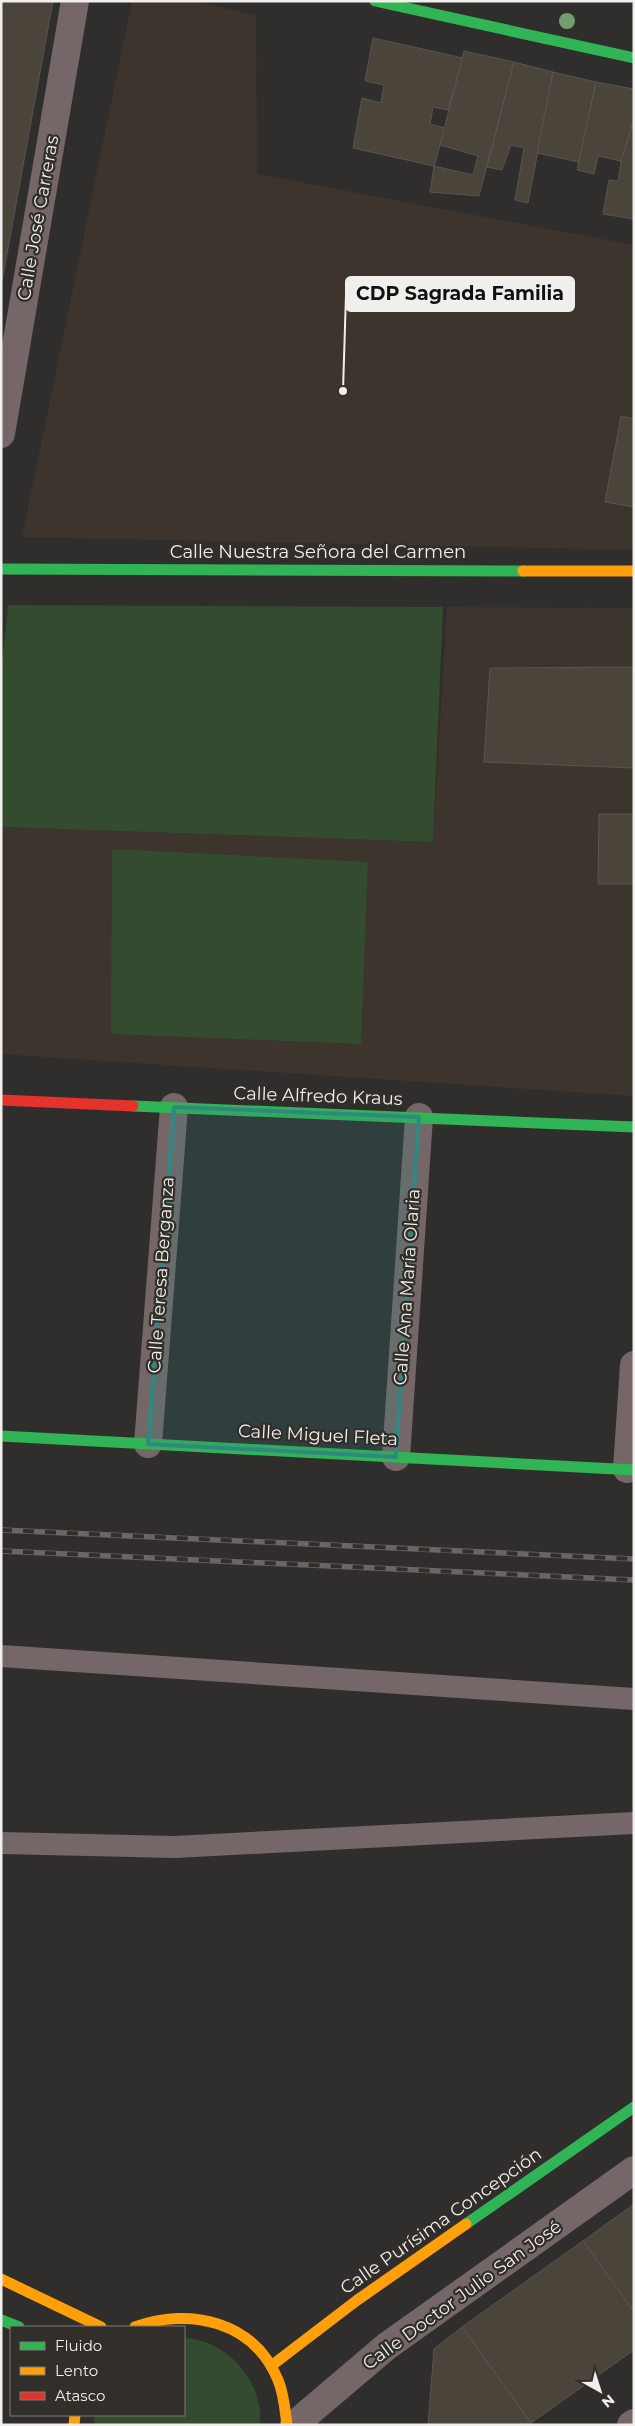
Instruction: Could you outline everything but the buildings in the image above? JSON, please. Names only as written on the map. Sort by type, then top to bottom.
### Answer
[{"type":"street","name":"Calle José Carreras","points":[[1,434],[5,393],[75,1]]},
{"type":"street","points":[[375,1],[634,58]]},
{"type":"street","name":"Calle Nuestra Señora del Carmen","points":[[1,569],[634,571]]},
{"type":"street","name":"Calle Alfredo Kraus","points":[[1,1100],[634,1127]]},
{"type":"street","name":"Calle Teresa Berganza","points":[[148,1444],[174,1107]]},
{"type":"street","name":"Calle Ana María Olaria","points":[[396,1457],[418,1117]]},
{"type":"street","points":[[630,1469],[634,1365]]},
{"type":"street","name":"Calle Miguel Fleta","points":[[1,1436],[630,1469]]},
{"type":"street","name":"Calle Purísima Concepción","points":[[271,2366],[356,2301],[634,2107]]},
{"type":"street","name":"Calle Doctor Julio San José","points":[[294,2425],[387,2346],[634,2170]]},
{"type":"street","points":[[1,2280],[100,2326]]},
{"type":"street","points":[[137,2326],[149,2320],[184,2316],[218,2322],[248,2340],[271,2366],[284,2396],[287,2425]]},
{"type":"street","points":[[1,2320],[16,2326]]},
{"type":"lane","points":[[1,1656],[634,1699]]},
{"type":"lane","points":[[1,1843],[175,1847],[634,1823]]},
{"type":"highlighted area","points":[[174,1107],[419,1117],[396,1457],[148,1444]]},
{"type":"shaded area","points":[[132,1],[198,1],[256,16],[257,174],[634,245],[634,550],[22,537]]},
{"type":"shaded area","points":[[447,607],[634,608],[634,1096],[1,1054],[1,827],[433,842]]},
{"type":"green space","points":[[8,605],[443,607],[433,842],[1,827],[1,673]]},
{"type":"green space","points":[[112,849],[368,862],[361,1044],[111,1034]]},
{"type":"green space","points":[[185,2338],[215,2346],[240,2366],[256,2393],[260,2409],[260,2425],[95,2425],[94,2416],[185,2416]]},
{"type":"railway","points":[[1,1530],[634,1559]]},
{"type":"railway","points":[[1,1551],[634,1580]]},
{"type":"traffic: fast","points":[[375,1],[634,58]]},
{"type":"traffic: fast","points":[[1,569],[523,571]]},
{"type":"traffic: fast","points":[[133,1106],[634,1127]]},
{"type":"traffic: fast","points":[[1,1436],[634,1470]]},
{"type":"traffic: fast","points":[[466,2224],[634,2107]]},
{"type":"traffic: fast","points":[[1,2320],[16,2326]]},
{"type":"traffic: slow","points":[[523,571],[634,571]]},
{"type":"traffic: slow","points":[[271,2366],[356,2301],[466,2224]]},
{"type":"traffic: slow","points":[[1,2279],[99,2326]]},
{"type":"traffic: slow","points":[[138,2326],[156,2321],[198,2319],[218,2324],[236,2332],[253,2344],[267,2360],[278,2380],[284,2402],[287,2425]]},
{"type":"traffic: slow","points":[[74,2425],[75,2416]]},
{"type":"traffic: jam","points":[[1,1100],[133,1106]]},
{"type":"place","name":"CDP Sagrada Familia","points":[[343,391]]}]
